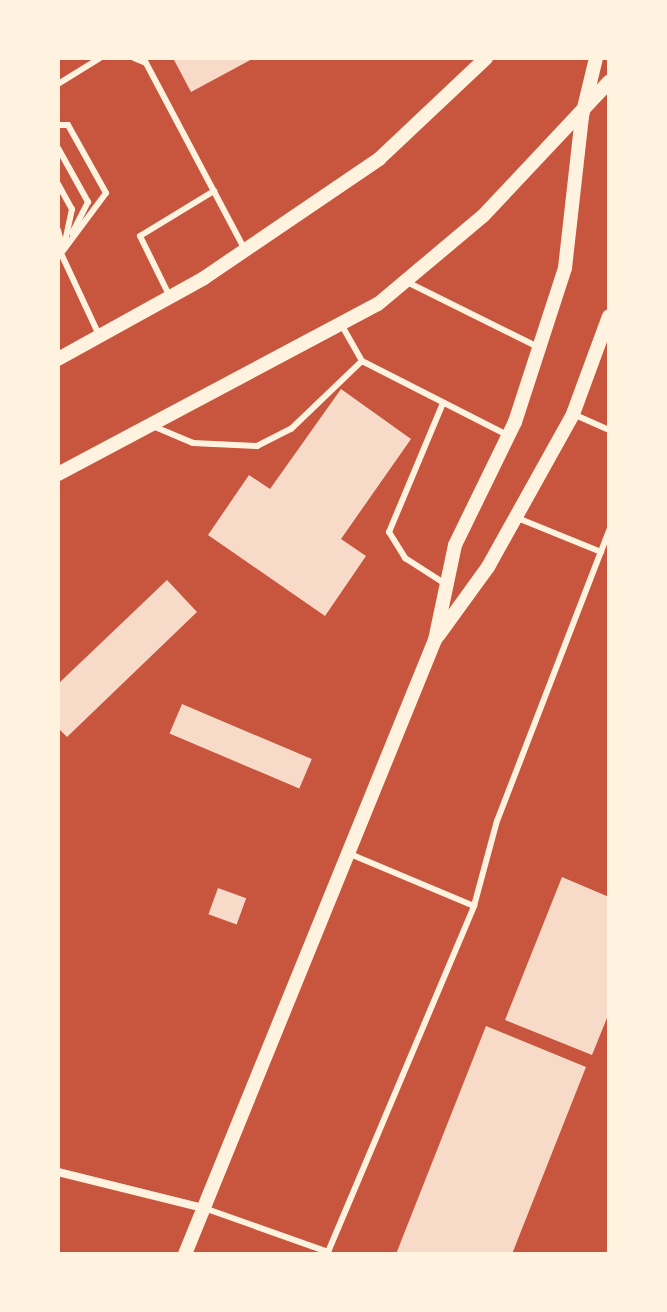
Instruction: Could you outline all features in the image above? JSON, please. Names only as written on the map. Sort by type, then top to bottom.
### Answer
[{"type":"street","points":[[58,358],[170,297],[379,159],[486,58]]},
{"type":"street","points":[[185,1254],[435,640],[455,545],[508,436],[539,347],[565,268],[582,116],[596,58]]},
{"type":"street","points":[[58,474],[155,427],[341,324],[405,281],[483,216],[582,116],[609,82]]},
{"type":"street","points":[[435,640],[488,567],[573,414],[609,316]]},
{"type":"street","points":[[58,1172],[204,1208]]},
{"type":"lane","points":[[58,84],[100,58]]},
{"type":"lane","points":[[134,58],[146,63],[245,250]]},
{"type":"lane","points":[[58,125],[68,125],[106,193],[60,249]]},
{"type":"lane","points":[[58,148],[88,202],[60,249]]},
{"type":"lane","points":[[58,184],[72,209],[60,249]]},
{"type":"lane","points":[[170,297],[140,236],[214,191]]},
{"type":"lane","points":[[58,230],[60,249],[99,335]]},
{"type":"lane","points":[[405,281],[539,347]]},
{"type":"lane","points":[[341,324],[362,361],[508,436]]},
{"type":"lane","points":[[155,427],[193,443],[257,446],[291,429],[362,361]]},
{"type":"lane","points":[[443,403],[389,532],[405,558],[447,585]]},
{"type":"lane","points":[[573,414],[609,430]]},
{"type":"lane","points":[[515,517],[601,552]]},
{"type":"lane","points":[[204,1208],[328,1252],[474,906],[497,821],[609,530]]},
{"type":"lane","points":[[348,853],[474,906]]},
{"type":"building","points":[[173,58],[254,58],[191,92]]},
{"type":"building","points":[[341,389],[411,439],[341,539],[366,556],[325,616],[208,535],[249,475],[270,489]]},
{"type":"building","points":[[167,580],[197,612],[67,737],[58,728],[58,684]]},
{"type":"building","points":[[182,704],[312,759],[299,789],[169,733]]},
{"type":"building","points":[[562,877],[609,897],[609,1013],[592,1055],[505,1020]]},
{"type":"building","points":[[218,888],[246,898],[237,925],[208,914]]},
{"type":"building","points":[[486,1026],[586,1067],[512,1254],[396,1254]]}]
